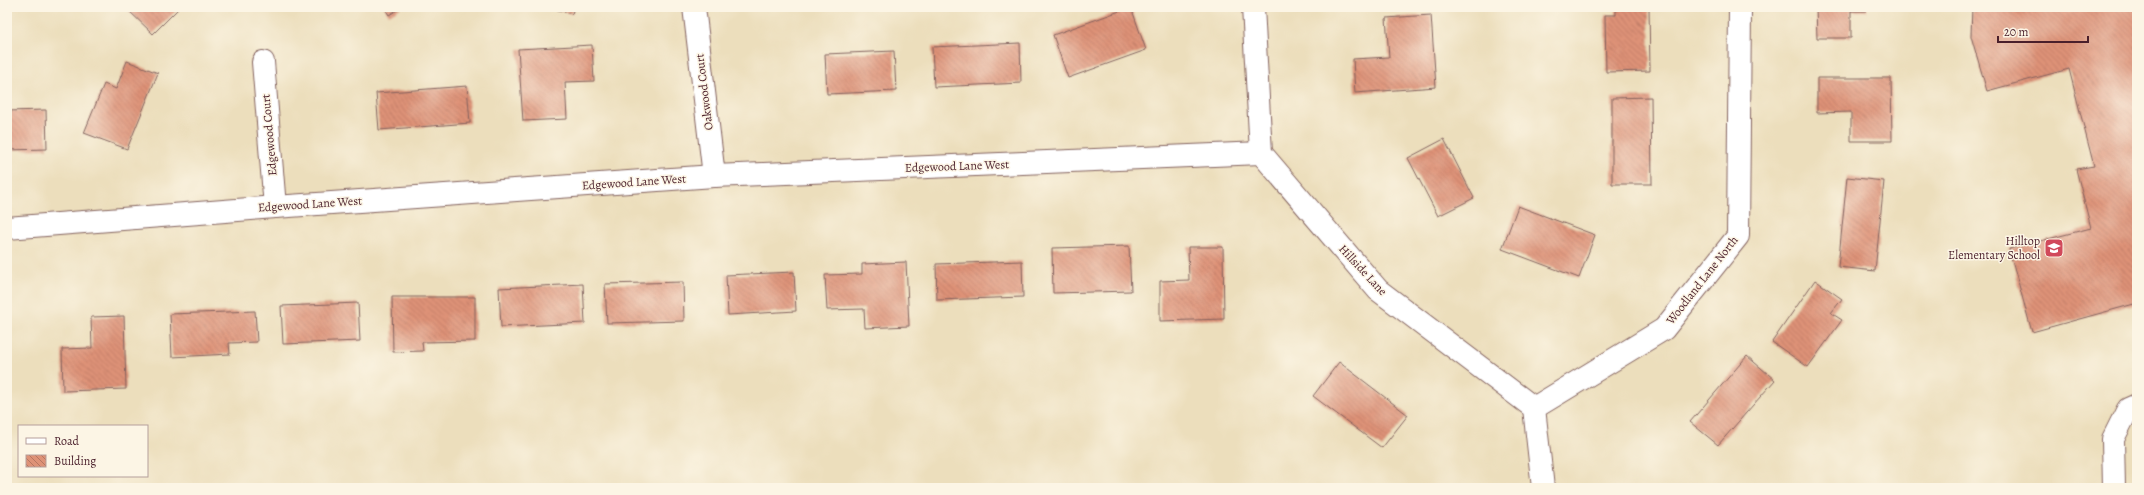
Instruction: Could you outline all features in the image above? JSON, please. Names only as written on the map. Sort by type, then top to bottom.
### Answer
[{"type":"street","name":"Oakwood Court","points":[[694,7],[714,176]]},
{"type":"street","points":[[1253,7],[1261,153]]},
{"type":"street","name":"Woodland Lane North","points":[[1534,408],[1664,329],[1738,236],[1740,7]]},
{"type":"street","name":"Edgewood Court","points":[[263,62],[275,207]]},
{"type":"street","name":"Edgewood Lane West","points":[[7,228],[275,207],[714,176],[1261,153]]},
{"type":"street","name":"Hillside Lane","points":[[1261,153],[1378,290],[1534,408]]},
{"type":"street","points":[[2114,488],[2113,439],[2128,409],[2137,405]]},
{"type":"street","points":[[1534,408],[1543,488]]},
{"type":"building","points":[[125,7],[180,7],[153,34]]},
{"type":"building","points":[[384,7],[402,7],[389,15]]},
{"type":"building","points":[[548,7],[574,7],[572,14]]},
{"type":"building","points":[[1131,7],[1146,50],[1068,78],[1053,35]]},
{"type":"building","points":[[1616,7],[1649,7],[1650,71],[1606,72],[1605,15],[1616,15]]},
{"type":"building","points":[[1816,7],[1867,7],[1867,11],[1851,11],[1851,38],[1817,38]]},
{"type":"building","points":[[1972,7],[2137,7],[2137,311],[2134,304],[2032,332],[2009,249],[2091,228],[2076,169],[2094,166],[2069,69],[1987,91],[1971,36]]},
{"type":"building","points":[[1431,15],[1436,87],[1355,93],[1353,59],[1389,57],[1386,18]]},
{"type":"building","points":[[1020,43],[1021,83],[934,87],[932,47]]},
{"type":"building","points":[[592,45],[594,81],[565,82],[567,119],[523,121],[518,49]]},
{"type":"building","points":[[894,51],[896,91],[827,94],[825,54]]},
{"type":"building","points":[[127,61],[158,73],[127,149],[84,133],[104,84],[116,89]]},
{"type":"building","points":[[1817,78],[1891,78],[1892,141],[1851,141],[1851,112],[1817,113]]},
{"type":"building","points":[[467,86],[470,123],[379,130],[376,93]]},
{"type":"building","points":[[1651,97],[1652,184],[1612,184],[1612,98]]},
{"type":"building","points":[[46,110],[47,149],[7,150],[7,111]]},
{"type":"building","points":[[1444,139],[1474,198],[1438,216],[1408,158]]},
{"type":"building","points":[[1847,177],[1884,181],[1875,271],[1838,267]]},
{"type":"building","points":[[1518,206],[1595,235],[1579,278],[1502,249]]},
{"type":"building","points":[[1129,246],[1131,291],[1053,293],[1052,248]]},
{"type":"building","points":[[1188,247],[1223,247],[1224,319],[1160,321],[1160,281],[1189,280]]},
{"type":"building","points":[[1022,261],[1023,297],[937,300],[936,264]]},
{"type":"building","points":[[906,262],[909,326],[865,328],[864,309],[827,310],[825,275],[862,274],[862,264]]},
{"type":"building","points":[[794,272],[796,311],[728,315],[726,275]]},
{"type":"building","points":[[1815,280],[1842,299],[1831,313],[1842,320],[1808,367],[1772,342]]},
{"type":"building","points":[[683,282],[684,321],[607,323],[605,284]]},
{"type":"building","points":[[583,284],[585,323],[501,327],[499,288]]},
{"type":"building","points":[[392,297],[475,297],[475,341],[422,342],[423,351],[393,352]]},
{"type":"building","points":[[358,303],[360,341],[283,344],[281,306]]},
{"type":"building","points":[[255,311],[257,342],[229,343],[230,354],[172,357],[170,314]]},
{"type":"building","points":[[124,316],[126,389],[63,391],[62,349],[92,348],[91,317]]},
{"type":"building","points":[[1747,356],[1775,380],[1718,445],[1690,422]]},
{"type":"building","points":[[1339,362],[1408,415],[1382,448],[1313,396]]},
{"type":"place","name":"Hilltop Elementary School","points":[[2054,248]]}]
